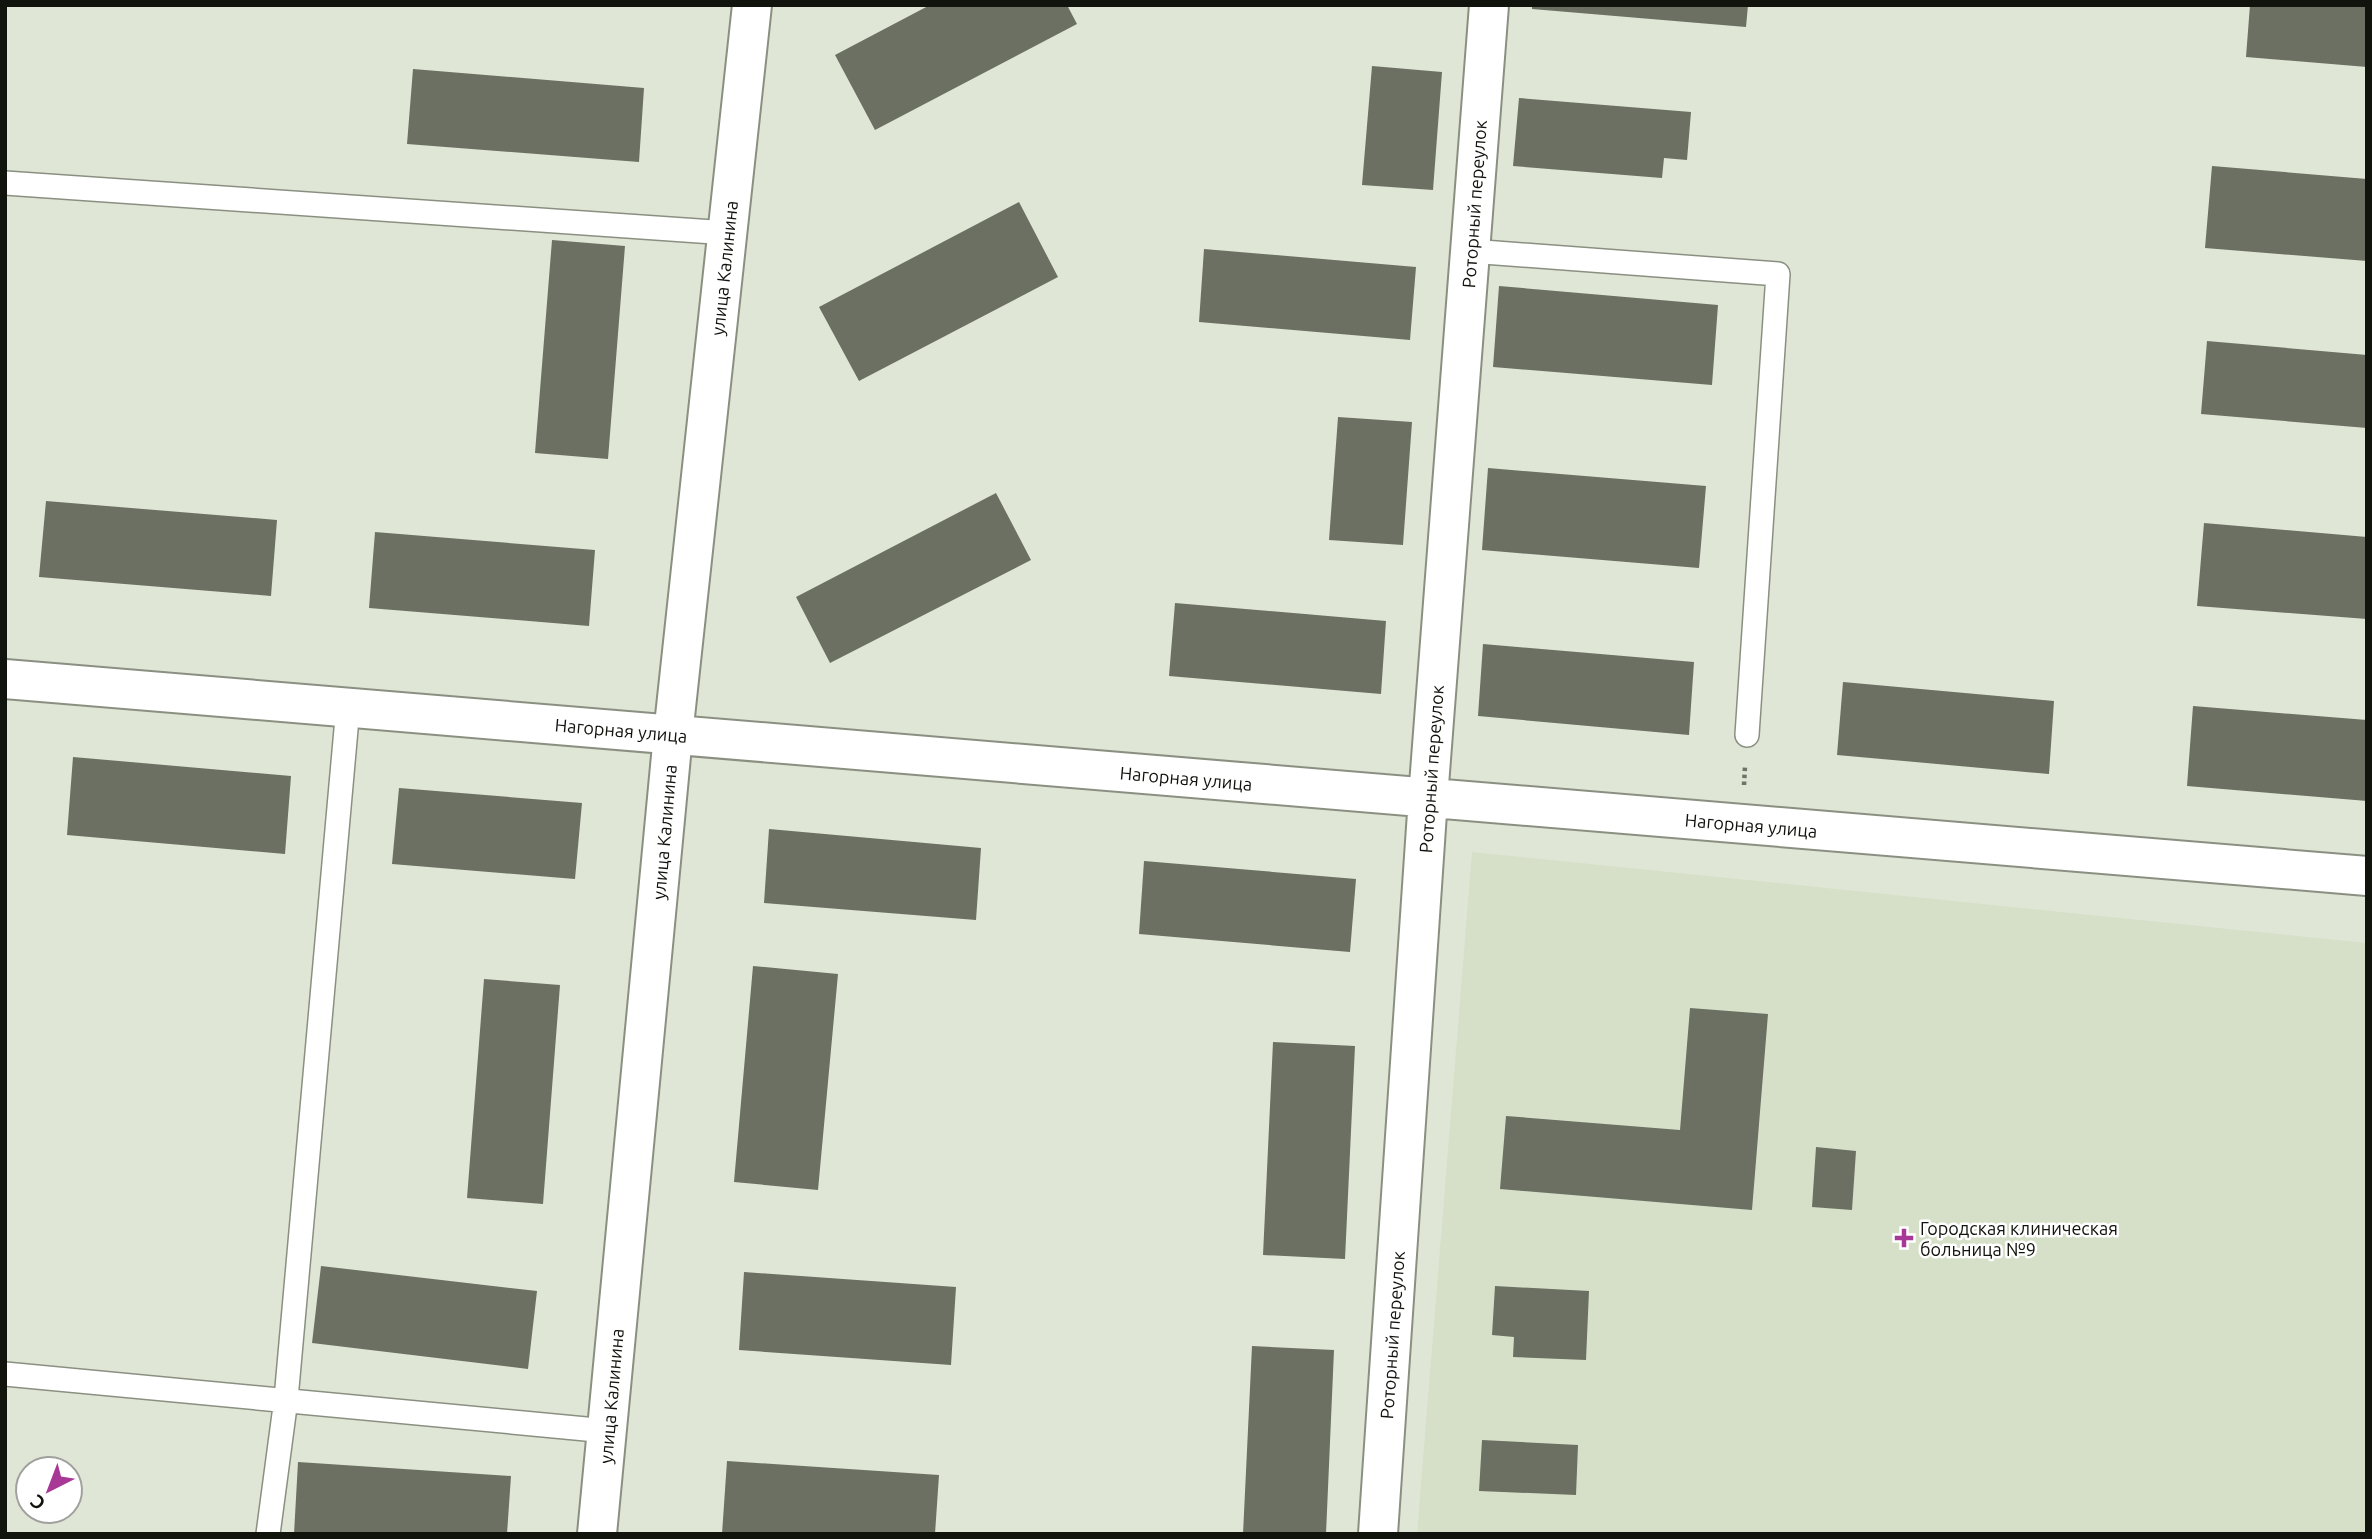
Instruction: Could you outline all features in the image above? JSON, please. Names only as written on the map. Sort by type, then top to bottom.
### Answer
[{"type":"street","name":"улица Калинина","points":[[597,1534],[673,735],[752,5]]},
{"type":"street","name":"Роторный переулок","points":[[1378,1534],[1428,798],[1489,5]]},
{"type":"street","name":"Нагорная улица","points":[[5,679],[2367,876]]},
{"type":"lane","points":[[5,183],[728,233]]},
{"type":"lane","points":[[1470,251],[1778,274],[1747,735]]},
{"type":"lane","points":[[268,1534],[286,1399],[348,707]]},
{"type":"lane","points":[[5,1374],[607,1431]]},
{"type":"path","points":[[1741,824],[1747,735]]},
{"type":"shaded area","name":"Городская клиническая больница №9","points":[[1472,852],[2367,943],[2367,1534],[1417,1534]]},
{"type":"building","points":[[930,5],[1067,5],[1077,24],[875,130],[835,55]]},
{"type":"building","points":[[1532,5],[1748,5],[1746,27],[1532,9]]},
{"type":"building","points":[[2250,5],[2367,5],[2367,67],[2246,57]]},
{"type":"building","points":[[1372,66],[1442,72],[1433,190],[1362,185]]},
{"type":"building","points":[[413,69],[644,88],[639,162],[407,144]]},
{"type":"building","points":[[1519,98],[1691,112],[1687,160],[1664,158],[1662,178],[1513,166]]},
{"type":"building","points":[[2212,166],[2367,179],[2367,261],[2205,248]]},
{"type":"building","points":[[1019,202],[1058,277],[859,381],[819,307]]},
{"type":"building","points":[[552,240],[625,246],[608,459],[535,453]]},
{"type":"building","points":[[1204,249],[1416,267],[1410,340],[1199,322]]},
{"type":"building","points":[[1499,286],[1718,305],[1712,385],[1493,367]]},
{"type":"building","points":[[2207,341],[2367,355],[2367,428],[2201,414]]},
{"type":"building","points":[[1338,417],[1412,422],[1403,545],[1329,540]]},
{"type":"building","points":[[1488,468],[1706,486],[1699,568],[1482,550]]},
{"type":"building","points":[[996,493],[1031,560],[830,663],[796,597]]},
{"type":"building","points":[[46,501],[277,520],[271,596],[39,577]]},
{"type":"building","points":[[2204,523],[2367,537],[2367,619],[2197,606]]},
{"type":"building","points":[[375,532],[595,550],[589,626],[369,608]]},
{"type":"building","points":[[1175,603],[1386,621],[1381,694],[1169,676]]},
{"type":"building","points":[[1483,644],[1694,662],[1689,735],[1478,716]]},
{"type":"building","points":[[1843,682],[2054,701],[2049,774],[1837,755]]},
{"type":"building","points":[[2193,706],[2367,720],[2367,801],[2187,786]]},
{"type":"building","points":[[73,757],[291,776],[285,854],[67,835]]},
{"type":"building","points":[[399,788],[582,803],[575,879],[392,864]]},
{"type":"building","points":[[769,829],[981,848],[976,920],[764,903]]},
{"type":"building","points":[[1144,861],[1356,879],[1350,952],[1139,934]]},
{"type":"building","points":[[753,966],[838,974],[818,1190],[734,1182]]},
{"type":"building","points":[[484,979],[560,985],[543,1204],[467,1198]]},
{"type":"building","points":[[1690,1008],[1768,1014],[1752,1210],[1500,1189],[1506,1116],[1680,1130]]},
{"type":"building","points":[[1273,1042],[1355,1046],[1345,1259],[1263,1255]]},
{"type":"building","points":[[1816,1147],[1856,1151],[1852,1210],[1812,1207]]},
{"type":"building","points":[[321,1266],[537,1291],[528,1369],[312,1343]]},
{"type":"building","points":[[744,1272],[956,1287],[951,1365],[739,1350]]},
{"type":"building","points":[[1495,1286],[1589,1291],[1586,1360],[1513,1357],[1514,1337],[1492,1335]]},
{"type":"building","points":[[1252,1346],[1334,1350],[1326,1534],[1243,1534]]},
{"type":"building","points":[[1482,1440],[1578,1445],[1576,1495],[1479,1491]]},
{"type":"building","points":[[727,1461],[939,1475],[935,1534],[722,1534]]},
{"type":"building","points":[[298,1462],[511,1476],[507,1534],[294,1534]]},
{"type":"place","name":"Городская клиническая больница №9","points":[[1904,1238]]}]
